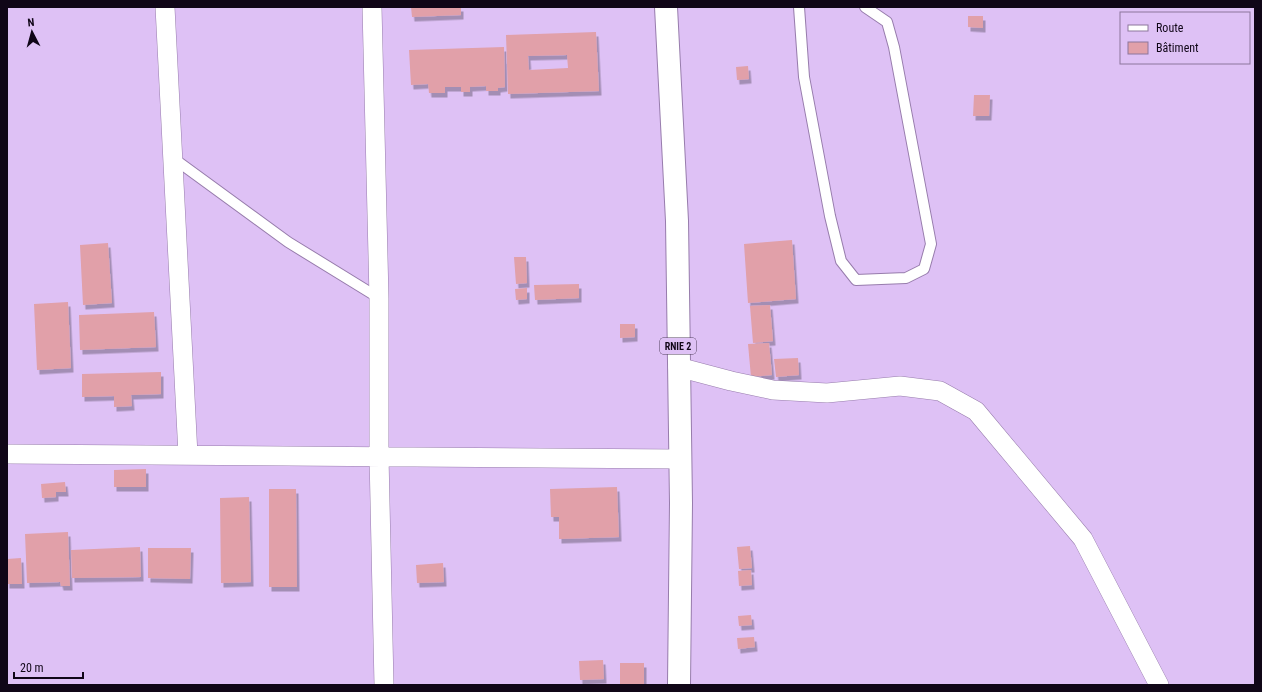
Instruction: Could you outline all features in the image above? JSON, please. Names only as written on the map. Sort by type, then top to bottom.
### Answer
[{"type":"main road","name":"RNIE 2","points":[[666,7],[677,221],[679,459],[681,503],[679,685]]},
{"type":"street","points":[[165,7],[188,455]]},
{"type":"street","points":[[372,7],[379,298],[379,456],[384,685]]},
{"type":"street","points":[[678,367],[773,390],[827,393],[900,386],[940,391],[976,411],[1083,539],[1159,685]]},
{"type":"street","points":[[7,454],[679,459]]},
{"type":"lane","points":[[800,7],[804,77],[830,216],[841,260],[856,280],[906,278],[924,269],[931,244],[894,48],[887,22],[865,7]]},
{"type":"lane","points":[[173,158],[288,242],[379,298]]},
{"type":"building","points":[[411,7],[461,7],[461,15],[412,17]]},
{"type":"building","points":[[968,16],[983,16],[983,28],[968,27]]},
{"type":"building","points":[[596,32],[599,91],[508,94],[506,35]],"holes":[[[567,55],[568,68],[529,70],[528,56]]]},
{"type":"building","points":[[504,47],[505,87],[498,88],[498,91],[486,91],[486,86],[470,87],[470,92],[461,92],[461,87],[445,87],[445,93],[429,93],[428,84],[411,85],[409,50]]},
{"type":"building","points":[[748,66],[749,79],[737,80],[736,67]]},
{"type":"building","points":[[974,95],[990,95],[989,116],[973,116]]},
{"type":"building","points":[[792,240],[796,299],[748,303],[744,244]]},
{"type":"building","points":[[108,243],[112,303],[83,305],[80,245]]},
{"type":"building","points":[[514,257],[526,257],[527,283],[516,284]]},
{"type":"building","points":[[579,284],[579,298],[535,300],[534,285]]},
{"type":"building","points":[[527,288],[527,299],[516,300],[515,289]]},
{"type":"building","points":[[68,302],[71,368],[37,370],[34,304]]},
{"type":"building","points":[[770,305],[773,341],[753,343],[750,306]]},
{"type":"building","points":[[154,312],[156,347],[80,350],[79,315]]},
{"type":"building","points":[[620,324],[635,324],[635,337],[620,338]]},
{"type":"building","points":[[769,343],[772,375],[751,377],[748,344]]},
{"type":"building","points":[[798,358],[799,375],[776,377],[774,359]]},
{"type":"building","points":[[161,372],[161,394],[131,395],[132,406],[114,407],[114,396],[82,397],[82,374]]},
{"type":"building","points":[[146,469],[146,487],[114,487],[114,470]]},
{"type":"building","points":[[65,482],[66,492],[56,492],[56,497],[42,498],[41,484]]},
{"type":"building","points":[[617,487],[619,537],[559,539],[559,517],[551,517],[550,489]]},
{"type":"building","points":[[269,489],[296,489],[297,587],[269,587]]},
{"type":"building","points":[[249,497],[251,582],[221,583],[220,498]]},
{"type":"building","points":[[68,532],[70,586],[61,586],[60,582],[27,583],[25,534]]},
{"type":"building","points":[[750,546],[752,568],[739,569],[737,547]]},
{"type":"building","points":[[140,547],[141,577],[72,578],[71,550]]},
{"type":"building","points":[[148,548],[191,548],[190,579],[148,578]]},
{"type":"building","points":[[21,558],[22,584],[7,584],[7,559]]},
{"type":"building","points":[[443,563],[444,582],[417,583],[416,565]]},
{"type":"building","points":[[751,570],[752,585],[739,586],[738,571]]},
{"type":"building","points":[[751,615],[752,625],[739,626],[738,616]]},
{"type":"building","points":[[754,637],[755,647],[738,649],[737,638]]},
{"type":"building","points":[[603,660],[604,679],[580,680],[579,661]]},
{"type":"building","points":[[620,663],[644,663],[644,685],[620,685]]}]
